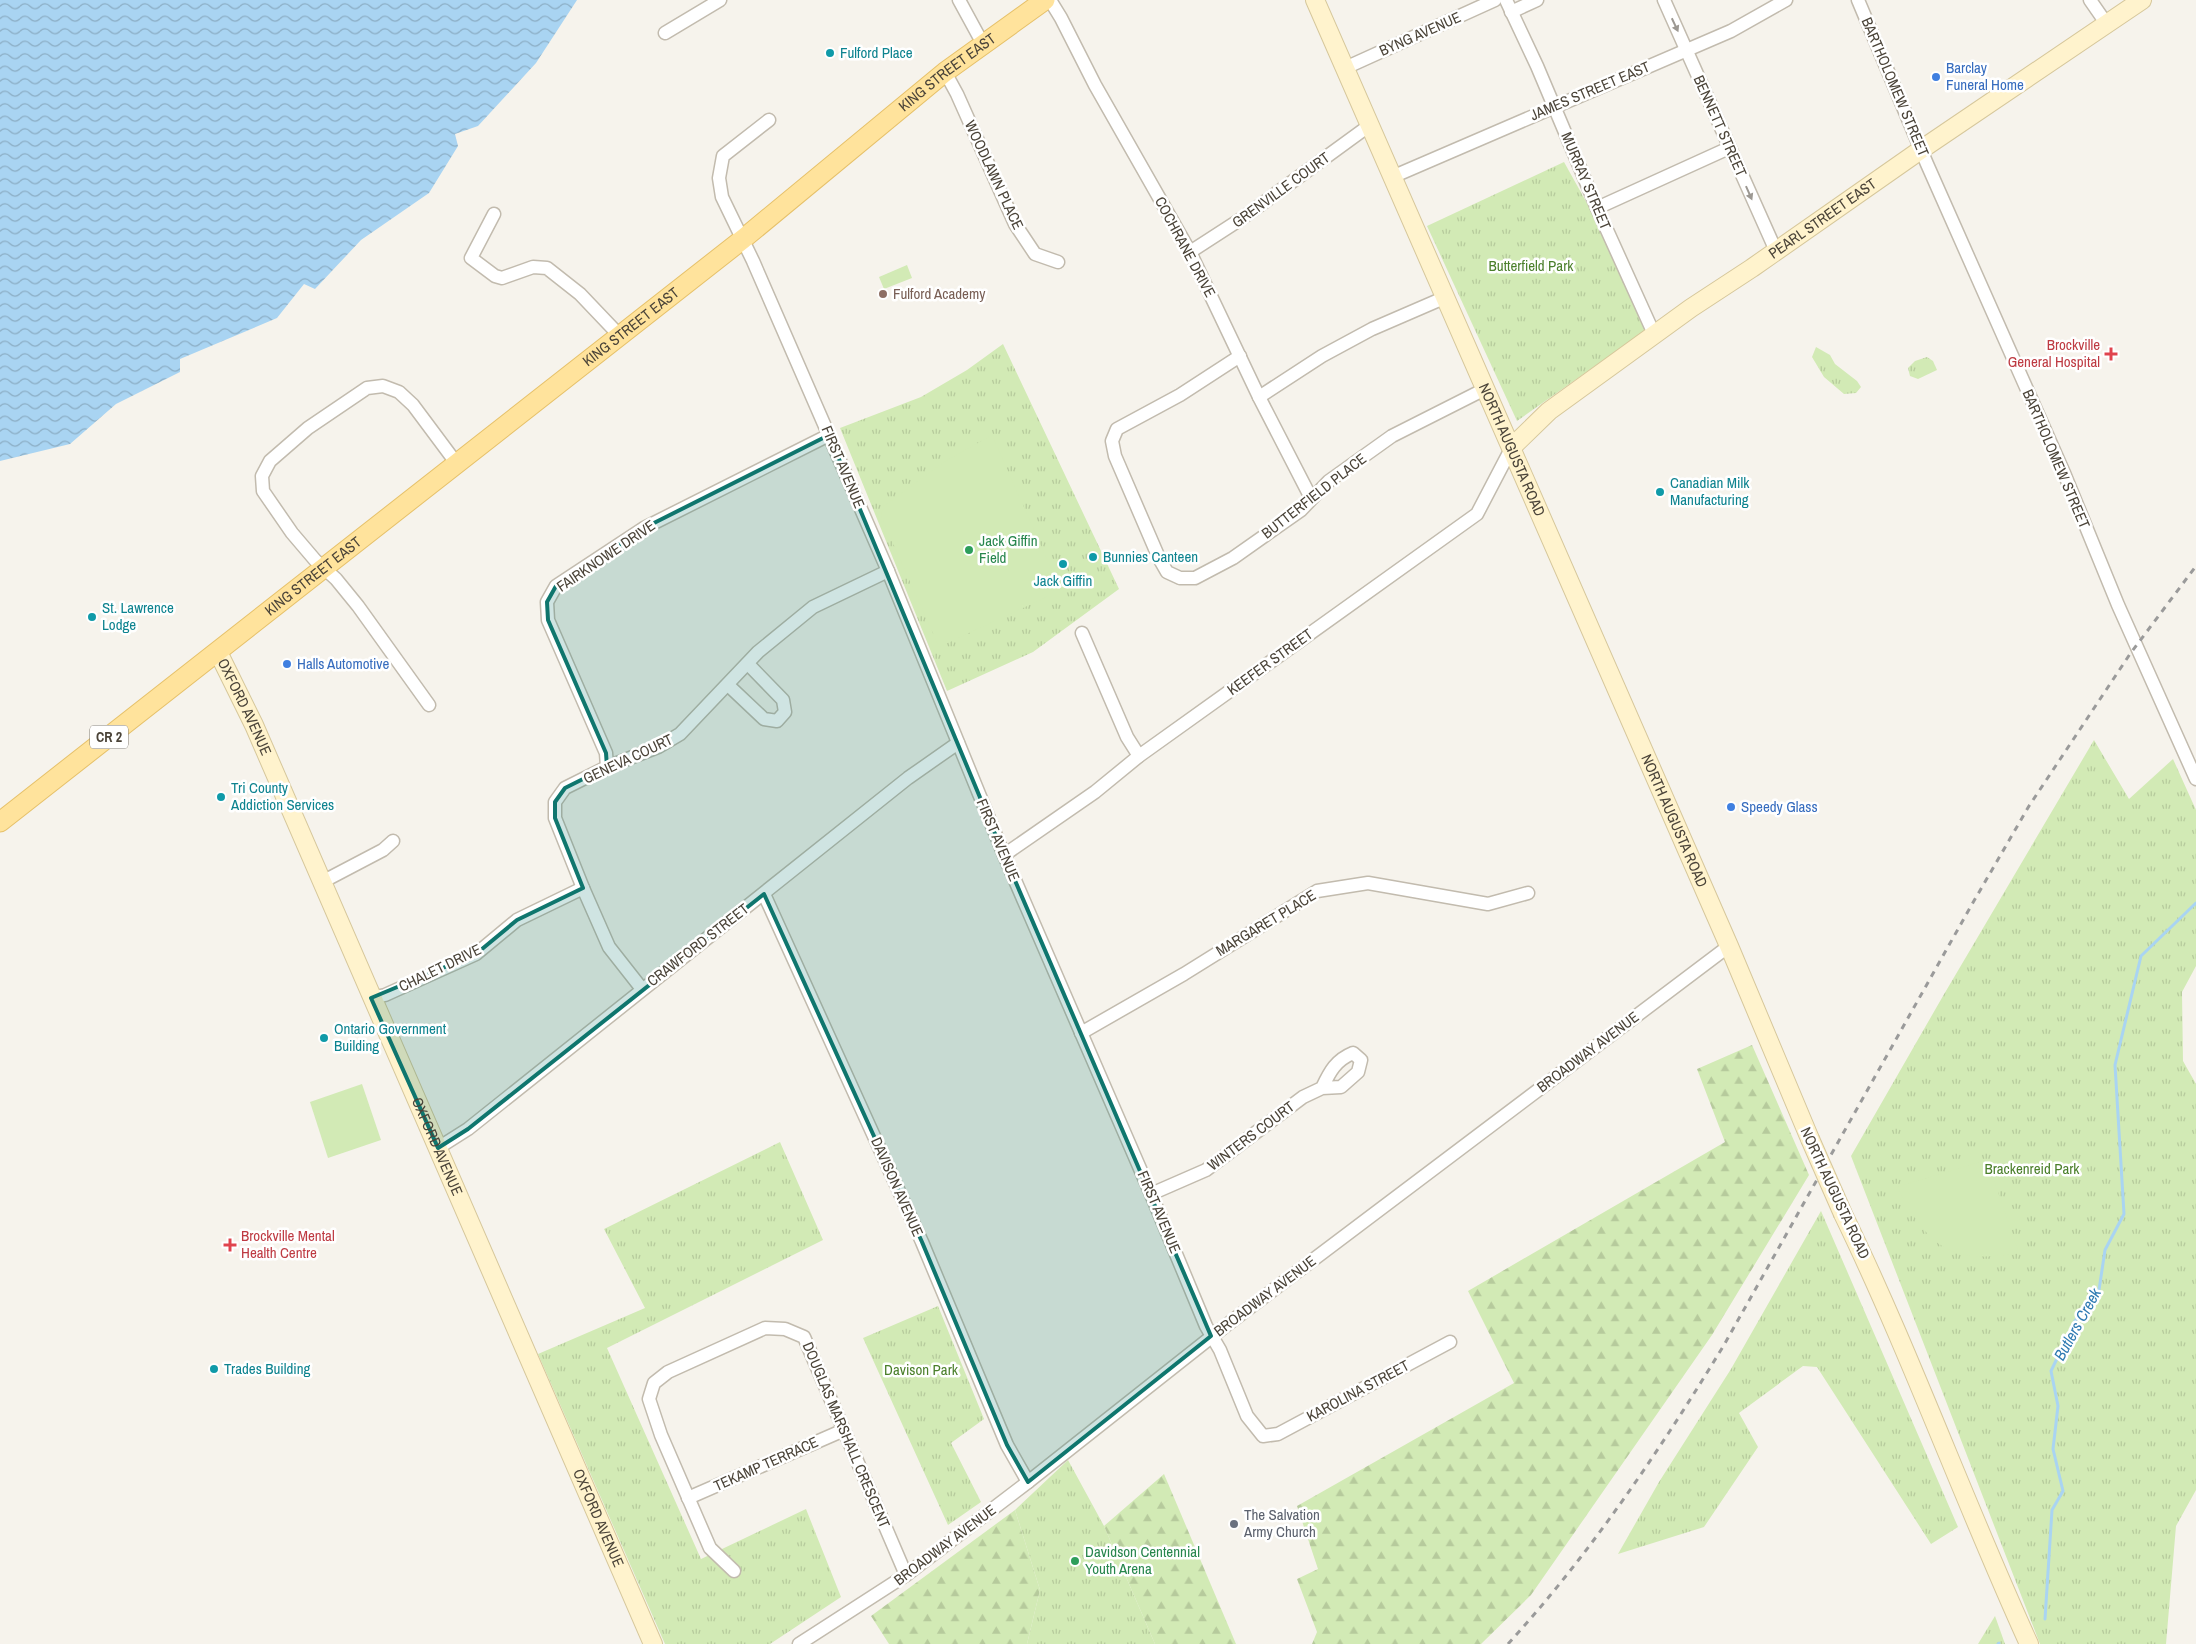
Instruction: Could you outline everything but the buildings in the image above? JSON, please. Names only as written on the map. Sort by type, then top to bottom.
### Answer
[{"type":"main road","name":"KING STREET EAST","points":[[218,652],[743,239],[945,72],[1045,0]]},
{"type":"main road","name":"CR 2","points":[[0,822],[218,652]]},
{"type":"street","points":[[666,33],[720,0]]},
{"type":"street","points":[[959,0],[984,44]]},
{"type":"street","name":"COCHRANE DRIVE","points":[[1050,0],[1095,85],[1190,252],[1259,397],[1310,498]]},
{"type":"street","name":"NORTH AUGUSTA ROAD","points":[[1315,0],[1512,447],[1672,821],[1729,946],[1810,1139],[1874,1278],[2029,1644]]},
{"type":"street","name":"BYNG AVENUE","points":[[1345,68],[1495,0]]},
{"type":"street","points":[[1509,6],[1537,0]]},
{"type":"street","name":"BENNETT STREET","points":[[1664,0],[1776,251]]},
{"type":"street","name":"JAMES STREET EAST","points":[[1392,177],[1731,31],[1786,0]]},
{"type":"street","name":"BARTHOLOMEW STREET","points":[[1858,0],[2064,473],[2118,605],[2192,756],[2196,779]]},
{"type":"street","points":[[2090,0],[2106,23]]},
{"type":"street","name":"PEARL STREET EAST","points":[[1512,447],[1550,411],[1654,334],[2142,0]]},
{"type":"street","name":"MURRAY STREET","points":[[1509,6],[1654,334]]},
{"type":"street","name":"WOODLAWN PLACE","points":[[945,72],[957,94],[1015,224],[1036,254],[1058,262]]},
{"type":"street","name":"FIRST AVENUE","points":[[769,120],[723,156],[719,178],[722,197],[743,239],[888,571],[1004,855],[1211,1336],[1220,1350],[1247,1416],[1264,1436]]},
{"type":"street","name":"GRENVILLE COURT","points":[[1190,252],[1241,219],[1370,126]]},
{"type":"street","points":[[1597,208],[1729,148]]},
{"type":"street","points":[[494,214],[471,258],[495,276],[502,278],[533,267],[547,268],[580,294],[620,336]]},
{"type":"street","points":[[1259,397],[1322,356],[1372,329],[1446,298]]},
{"type":"street","name":"BUTTERFIELD PLACE","points":[[1240,356],[1180,395],[1117,429],[1112,442],[1115,456],[1159,558],[1167,572],[1180,578],[1195,578],[1233,558],[1301,510],[1310,498],[1329,481],[1392,436],[1485,389]]},
{"type":"street","points":[[428,705],[358,606],[336,579],[323,569],[292,533],[263,491],[262,476],[270,461],[308,428],[367,388],[384,386],[399,392],[414,405],[457,464]]},
{"type":"street","name":"FAIRKNOWE DRIVE","points":[[607,767],[606,753],[548,620],[547,602],[556,586],[644,528],[829,435]]},
{"type":"street","name":"KEEFER STREET","points":[[1004,855],[1095,792],[1139,756],[1476,514],[1512,447]]},
{"type":"street","name":"GENEVA COURT","points":[[642,989],[609,947],[555,818],[555,802],[565,788],[607,767],[658,748],[680,734],[758,652],[813,607],[888,571]]},
{"type":"street","points":[[1082,633],[1127,736],[1139,756]]},
{"type":"street","name":"OXFORD AVENUE","points":[[218,652],[254,725],[653,1644]]},
{"type":"street","points":[[728,684],[764,719],[777,721],[785,712],[783,700],[748,664]]},
{"type":"street","name":"CRAWFORD STREET","points":[[438,1148],[468,1129],[908,778],[958,744]]},
{"type":"street","points":[[322,882],[384,850],[393,841]]},
{"type":"street","name":"MARGARET PLACE","points":[[1082,1033],[1184,974],[1317,891],[1368,883],[1488,904],[1528,893]]},
{"type":"street","name":"CHALET DRIVE","points":[[371,998],[385,995],[476,954],[517,920],[583,888]]},
{"type":"street","name":"DAVISON AVENUE","points":[[764,894],[922,1242],[1007,1445],[1028,1482]]},
{"type":"street","name":"BROADWAY AVENUE","points":[[799,1644],[906,1575],[1028,1482],[1211,1336],[1729,946]]},
{"type":"street","name":"WINTERS COURT","points":[[1151,1194],[1206,1170],[1303,1097],[1322,1088]]},
{"type":"street","name":"DOUGLAS MARSHALL CRESCENT","points":[[734,1571],[710,1548],[661,1435],[648,1399],[654,1383],[668,1372],[766,1328],[785,1329],[804,1337],[906,1575]]},
{"type":"street","name":"KAROLINA STREET","points":[[1264,1436],[1278,1434],[1450,1342]]},
{"type":"street","name":"TEKAMP TERRACE","points":[[688,1498],[844,1430]]},
{"type":"highlighted area","points":[[829,435],[1004,855],[1211,1336],[1028,1482],[1007,1445],[922,1242],[764,894],[468,1129],[438,1148],[371,998],[476,954],[517,920],[583,888],[555,818],[555,802],[565,788],[607,767],[606,753],[548,620],[547,602],[556,586],[644,528]]},
{"type":"green space","name":"Butterfield Park","points":[[1564,162],[1593,214],[1646,330],[1517,421],[1427,226]]},
{"type":"green space","points":[[907,265],[912,278],[884,289],[879,277]]},
{"type":"green space","points":[[1003,344],[1119,589],[1033,652],[947,691],[840,428],[921,397],[967,370]]},
{"type":"green space","points":[[1816,347],[1830,355],[1835,364],[1857,381],[1861,387],[1856,393],[1844,394],[1824,377],[1812,357]]},
{"type":"green space","points":[[1927,357],[1933,361],[1937,370],[1918,379],[1910,376],[1908,368],[1915,361]]},
{"type":"green space","name":"Jack Giffin Field","points":[[992,435],[1058,584],[1051,595],[939,647],[881,516],[884,506],[944,462]]},
{"type":"green space","name":"Brackenreid Park","points":[[2094,740],[2129,799],[2173,759],[2196,810],[2196,966],[2182,992],[2183,1061],[2196,1084],[2196,1490],[2176,1526],[2166,1644],[2040,1644],[1851,1156]]},
{"type":"green space","points":[[1752,1045],[1809,1175],[1712,1335],[1531,1595],[1481,1644],[1312,1644],[1317,1632],[1297,1579],[1318,1569],[1297,1506],[1514,1383],[1468,1291],[1725,1142],[1697,1069]]},
{"type":"green space","points":[[362,1084],[381,1140],[328,1158],[310,1102]]},
{"type":"green space","points":[[780,1142],[823,1240],[607,1348],[701,1559],[806,1509],[841,1597],[770,1644],[665,1644],[538,1354],[645,1308],[604,1229]]},
{"type":"green space","points":[[1987,1160],[2019,1253],[1975,1256],[1958,1253],[1944,1247],[1931,1237],[1920,1224],[1897,1187]]},
{"type":"green space","points":[[1821,1211],[1958,1527],[1931,1544],[1817,1367],[1803,1366],[1739,1413],[1758,1447],[1704,1527],[1618,1554],[1659,1482],[1731,1369]]},
{"type":"green space","name":"Davison Park","points":[[938,1306],[984,1419],[951,1443],[981,1502],[948,1525],[863,1338]]},
{"type":"green space","points":[[1068,1460],[1104,1526],[1155,1644],[1027,1644],[1040,1590],[1015,1510]]},
{"type":"green space","points":[[1164,1474],[1236,1644],[1155,1644],[1104,1526]]},
{"type":"green space","points":[[1015,1510],[1040,1590],[1027,1644],[889,1644],[871,1616]]},
{"type":"green space","points":[[1995,1616],[2005,1644],[1978,1644]]},
{"type":"water","points":[[0,0],[577,0],[536,63],[478,126],[455,134],[458,146],[429,193],[361,240],[315,289],[304,284],[277,318],[180,359],[180,372],[116,404],[70,444],[0,461]]},
{"type":"waterway","name":"Butlers Creek","points":[[2045,1619],[2052,1510],[2063,1491],[2053,1449],[2058,1406],[2051,1371],[2075,1321],[2099,1290],[2105,1250],[2124,1214],[2115,1065],[2141,956],[2196,903]]},
{"type":"railway","points":[[1508,1644],[1568,1574],[1596,1537],[1675,1423],[1724,1345],[2029,806],[2130,654],[2196,566]]},
{"type":"place","name":"Fulford Place","points":[[830,53]]},
{"type":"place","name":"Barclay Funeral Home","points":[[1936,77]]},
{"type":"place","name":"Fulford Academy","points":[[883,294]]},
{"type":"place","name":"Brockville General Hospital","points":[[2111,354]]},
{"type":"place","name":"Canadian Milk Manufacturing","points":[[1660,492]]},
{"type":"place","name":"Jack Giffin Field","points":[[969,550]]},
{"type":"place","name":"Bunnies Canteen","points":[[1093,557]]},
{"type":"place","name":"Jack Giffin","points":[[1063,564]]},
{"type":"place","name":"St. Lawrence Lodge","points":[[92,617]]},
{"type":"place","name":"Halls Automotive","points":[[287,664]]},
{"type":"place","name":"Tri County Addiction Services","points":[[221,797]]},
{"type":"place","name":"Speedy Glass","points":[[1731,807]]},
{"type":"place","name":"Ontario Government Building","points":[[324,1038]]},
{"type":"place","name":"Brockville Mental Health Centre","points":[[230,1245]]},
{"type":"place","name":"Trades Building","points":[[214,1369]]},
{"type":"place","name":"The Salvation Army Church","points":[[1234,1524]]},
{"type":"place","name":"Davidson Centennial Youth Arena","points":[[1075,1561]]}]
